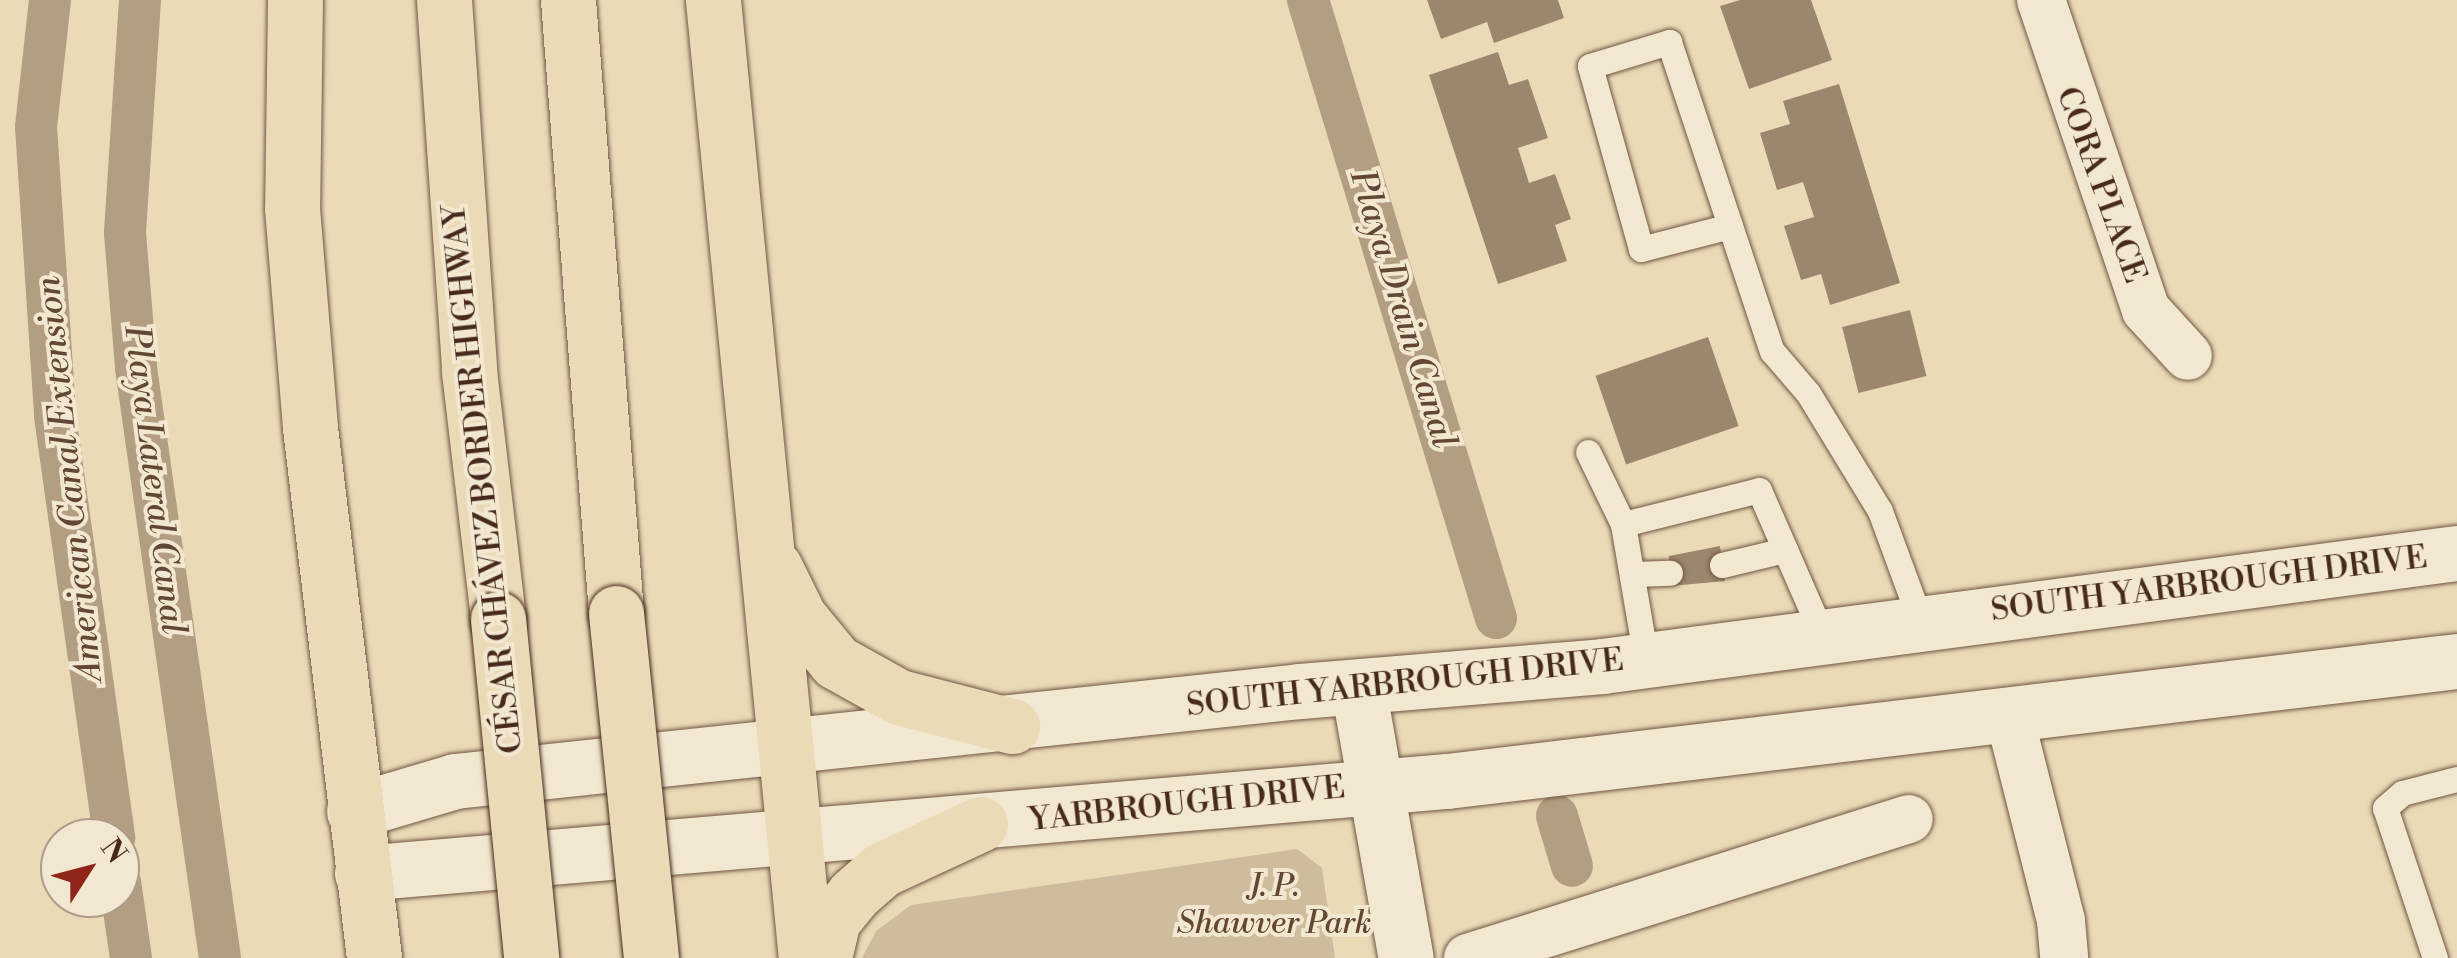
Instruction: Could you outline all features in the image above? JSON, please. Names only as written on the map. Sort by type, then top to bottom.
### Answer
[{"type":"highway","points":[[295,0],[292,208],[354,810],[374,958]]},
{"type":"highway","name":"CÉSAR CHÁVEZ BORDER HIGHWAY","points":[[444,0],[469,371],[531,958]]},
{"type":"highway","points":[[568,0],[616,613],[651,958]]},
{"type":"highway","points":[[713,0],[806,958]]},
{"type":"highway","points":[[763,542],[799,618],[836,662],[898,697],[1012,726]]},
{"type":"highway","points":[[824,958],[833,920],[854,894],[883,869],[980,824]]},
{"type":"main road","name":"SOUTH YARBROUGH DRIVE","points":[[354,810],[456,781],[784,744],[1012,726],[1646,659],[1920,620],[2457,553]]},
{"type":"main road","points":[[2009,716],[2457,661]]},
{"type":"main road","points":[[1358,687],[1406,958]]},
{"type":"main road","name":"YARBROUGH DRIVE","points":[[362,873],[980,824],[2009,716]]},
{"type":"street","name":"CORA PLACE","points":[[2041,0],[2146,310],[2188,356]]},
{"type":"street","points":[[2009,716],[2062,921],[2064,958]]},
{"type":"street","points":[[1468,958],[1909,819]]},
{"type":"lane","points":[[1730,226],[1641,248],[1590,66],[1669,42],[1772,350],[1808,393],[1880,511],[1920,620]]},
{"type":"lane","points":[[1588,452],[1623,524],[1646,659]]},
{"type":"lane","points":[[1623,524],[1758,490],[1822,634]]},
{"type":"lane","points":[[1722,565],[1785,550]]},
{"type":"lane","points":[[1634,574],[1670,573]]},
{"type":"lane","points":[[2435,958],[2385,808],[2402,793],[2457,780]]},
{"type":"green space","name":"J. P. Shawver Park","points":[[1297,849],[1322,868],[1335,958],[862,958],[876,931],[911,905]]},
{"type":"building","points":[[1427,0],[1558,0],[1564,18],[1494,43],[1487,22],[1441,39]]},
{"type":"building","points":[[1740,0],[1811,0],[1832,60],[1749,89],[1720,6]]},
{"type":"building","points":[[1498,52],[1509,85],[1528,79],[1548,138],[1518,148],[1529,183],[1555,174],[1571,219],[1555,225],[1567,261],[1498,284],[1429,75]]},
{"type":"building","points":[[1839,84],[1900,283],[1830,305],[1821,274],[1801,280],[1784,226],[1814,217],[1803,182],[1777,190],[1760,133],[1790,124],[1783,101]]},
{"type":"building","points":[[1910,310],[1926,376],[1859,393],[1842,327]]},
{"type":"building","points":[[1708,337],[1739,426],[1626,465],[1595,376]]},
{"type":"building","points":[[1720,546],[1725,581],[1671,586],[1669,556]]},
{"type":"waterway","name":"American Canal Extension","points":[[50,0],[36,127],[55,416],[111,818]]},
{"type":"waterway","name":"Playa Lateral Canal","points":[[140,0],[125,233],[136,368],[220,958]]},
{"type":"waterway","name":"Playa Drain Canal","points":[[1308,0],[1496,618]]},
{"type":"waterway","name":"Playa Drain Canal","points":[[1557,816],[1572,866]]},
{"type":"waterway","name":"American Canal Extension","points":[[125,918],[131,958]]}]
